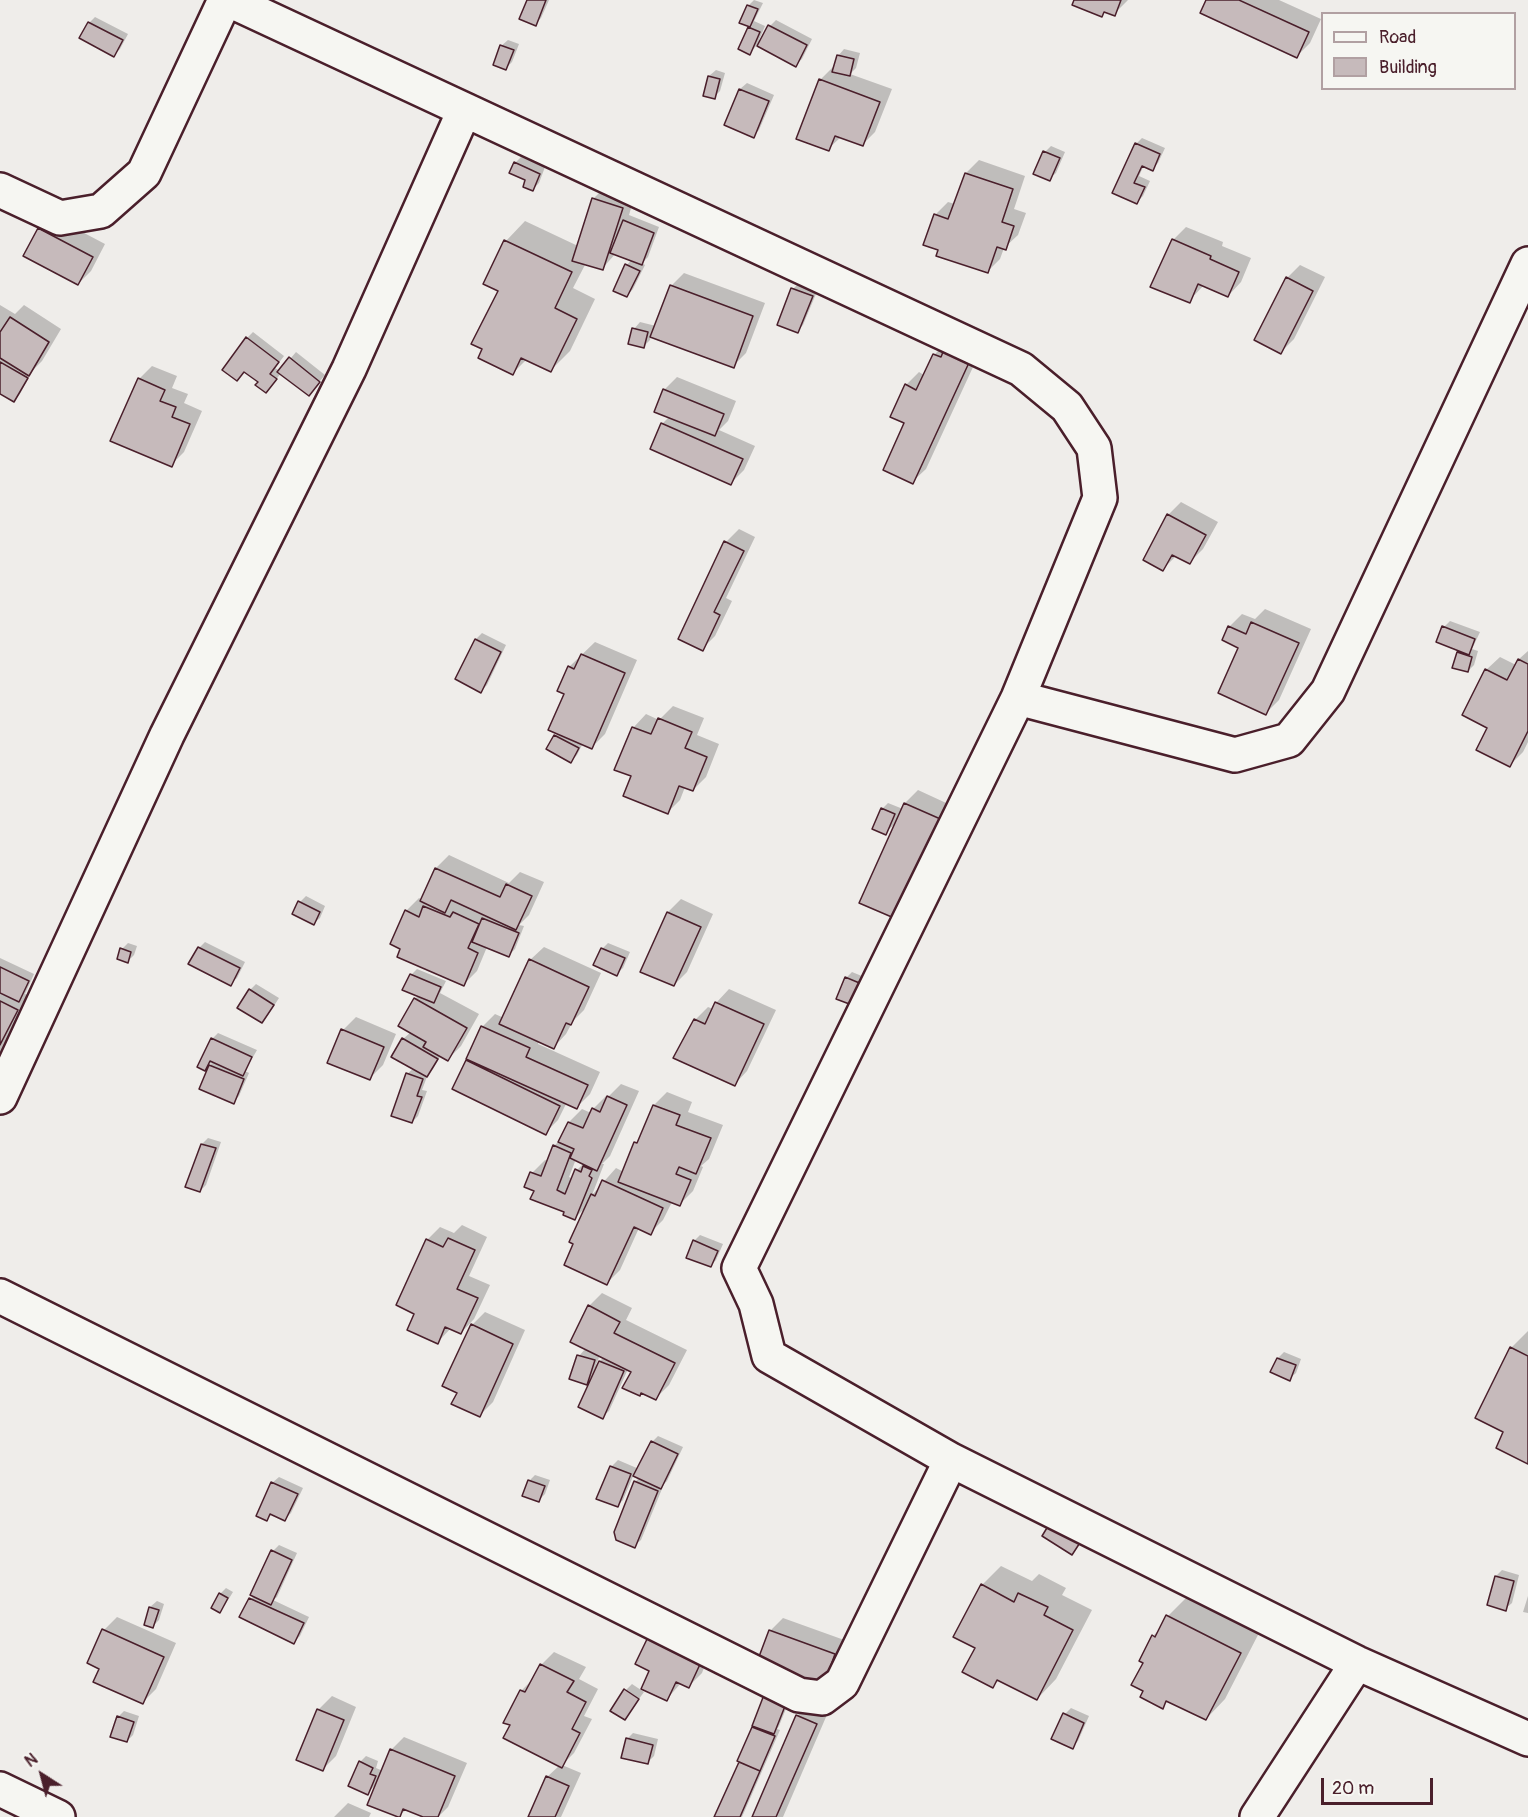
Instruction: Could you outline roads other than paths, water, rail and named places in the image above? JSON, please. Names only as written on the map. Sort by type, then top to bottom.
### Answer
[{"type":"street","points":[[0,190],[60,218],[101,210],[144,173],[227,0],[1021,369],[1067,406],[1094,448],[1100,498],[1018,698],[739,1268],[756,1304],[769,1356],[951,1460],[1357,1663],[1528,1739]]},
{"type":"street","points":[[0,1097],[168,735],[349,369],[464,111]]},
{"type":"street","points":[[1018,698],[1235,755],[1289,740],[1328,691],[1528,264]]},
{"type":"street","points":[[0,1296],[799,1695],[822,1698],[842,1683],[951,1460]]},
{"type":"street","points":[[1257,1817],[1357,1663]]},
{"type":"street","points":[[0,1789],[58,1817]]}]
